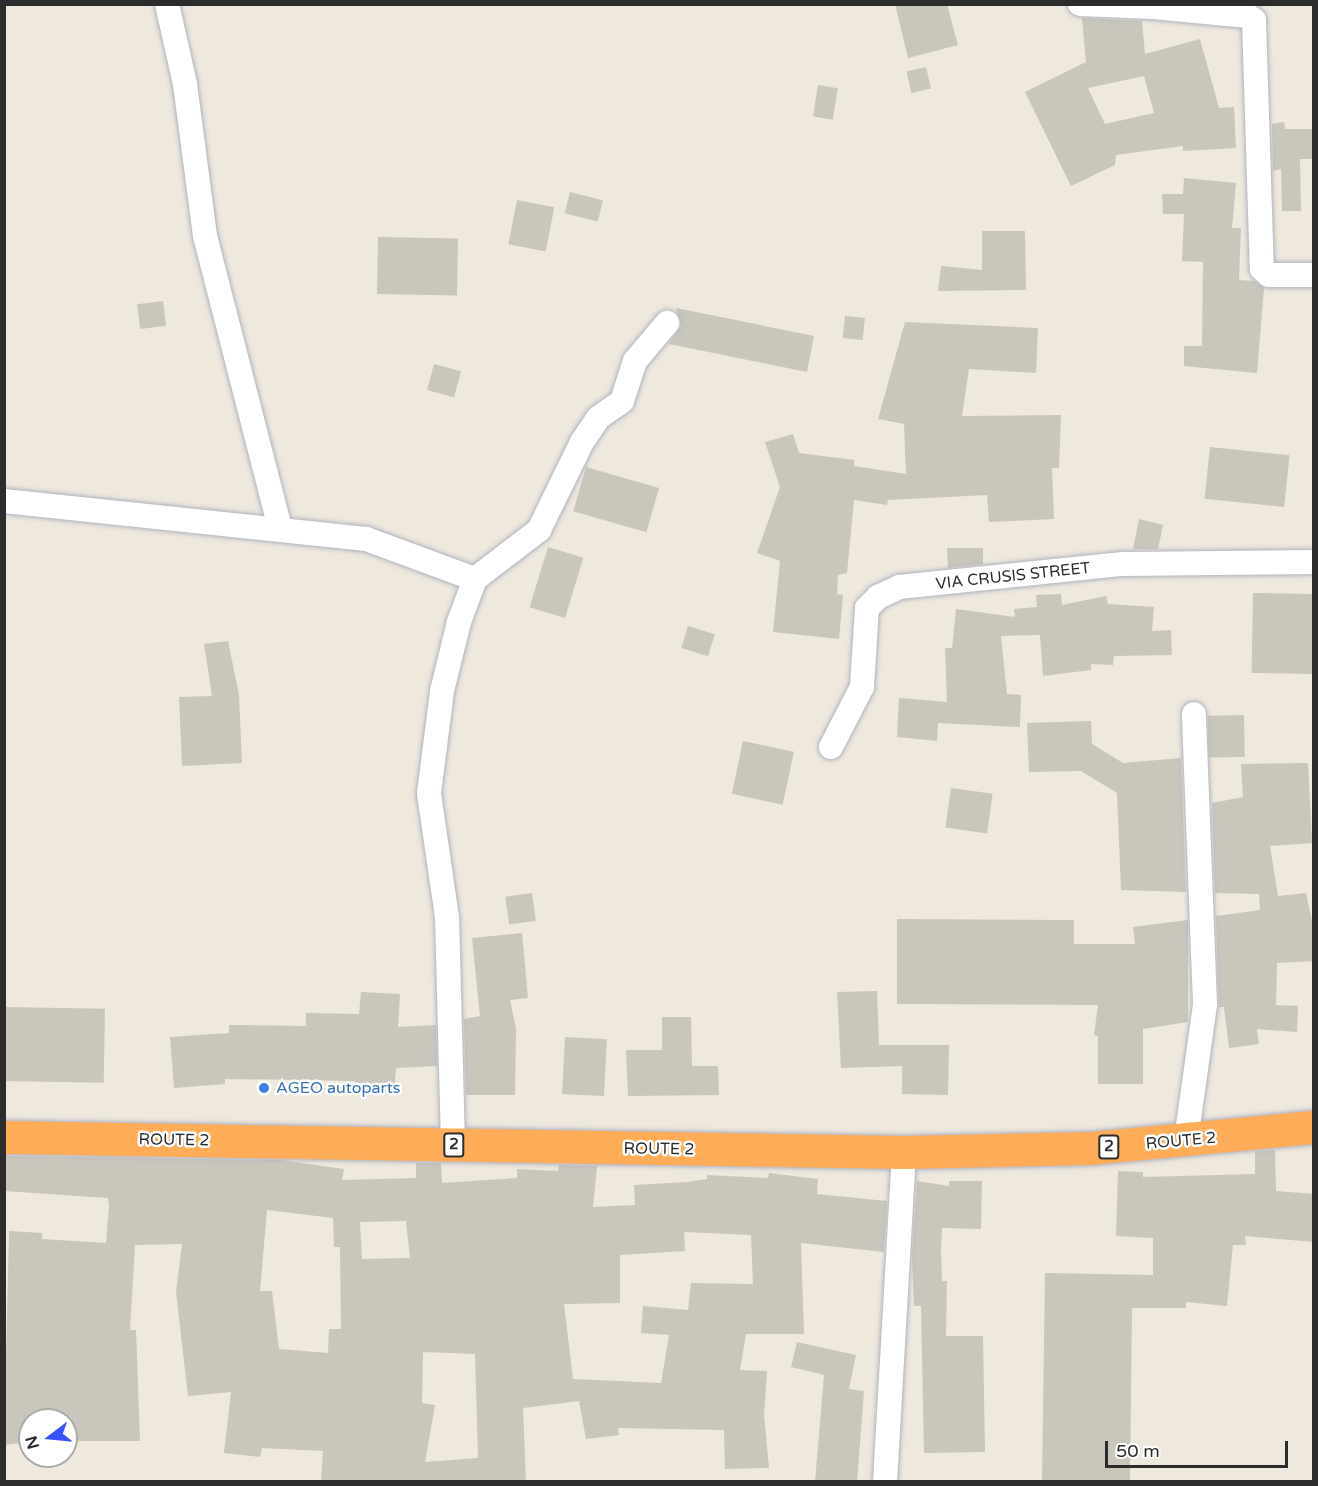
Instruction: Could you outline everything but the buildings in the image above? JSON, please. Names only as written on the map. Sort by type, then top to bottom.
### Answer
[{"type":"highway","name":"ROUTE 2","points":[[4,1137],[904,1152],[1090,1148],[1314,1127]]},
{"type":"street","points":[[167,4],[185,84],[205,236],[280,528]]},
{"type":"street","points":[[1080,4],[1188,10],[1248,16],[1254,20],[1262,269],[1269,275],[1314,275]]},
{"type":"street","points":[[453,1145],[447,917],[429,793],[442,691],[475,579],[539,530],[582,442],[598,418],[622,401],[635,361],[668,322]]},
{"type":"street","points":[[4,501],[280,528],[366,539],[475,579]]},
{"type":"street","name":"VIA CRUSIS STREET","points":[[831,747],[862,687],[867,608],[878,597],[899,588],[1123,564],[1314,562]]},
{"type":"street","points":[[1186,1140],[1205,1004],[1194,714]]},
{"type":"street","points":[[885,1482],[904,1152]]},
{"type":"place","name":"AGEO autoparts","points":[[264,1088]]}]
